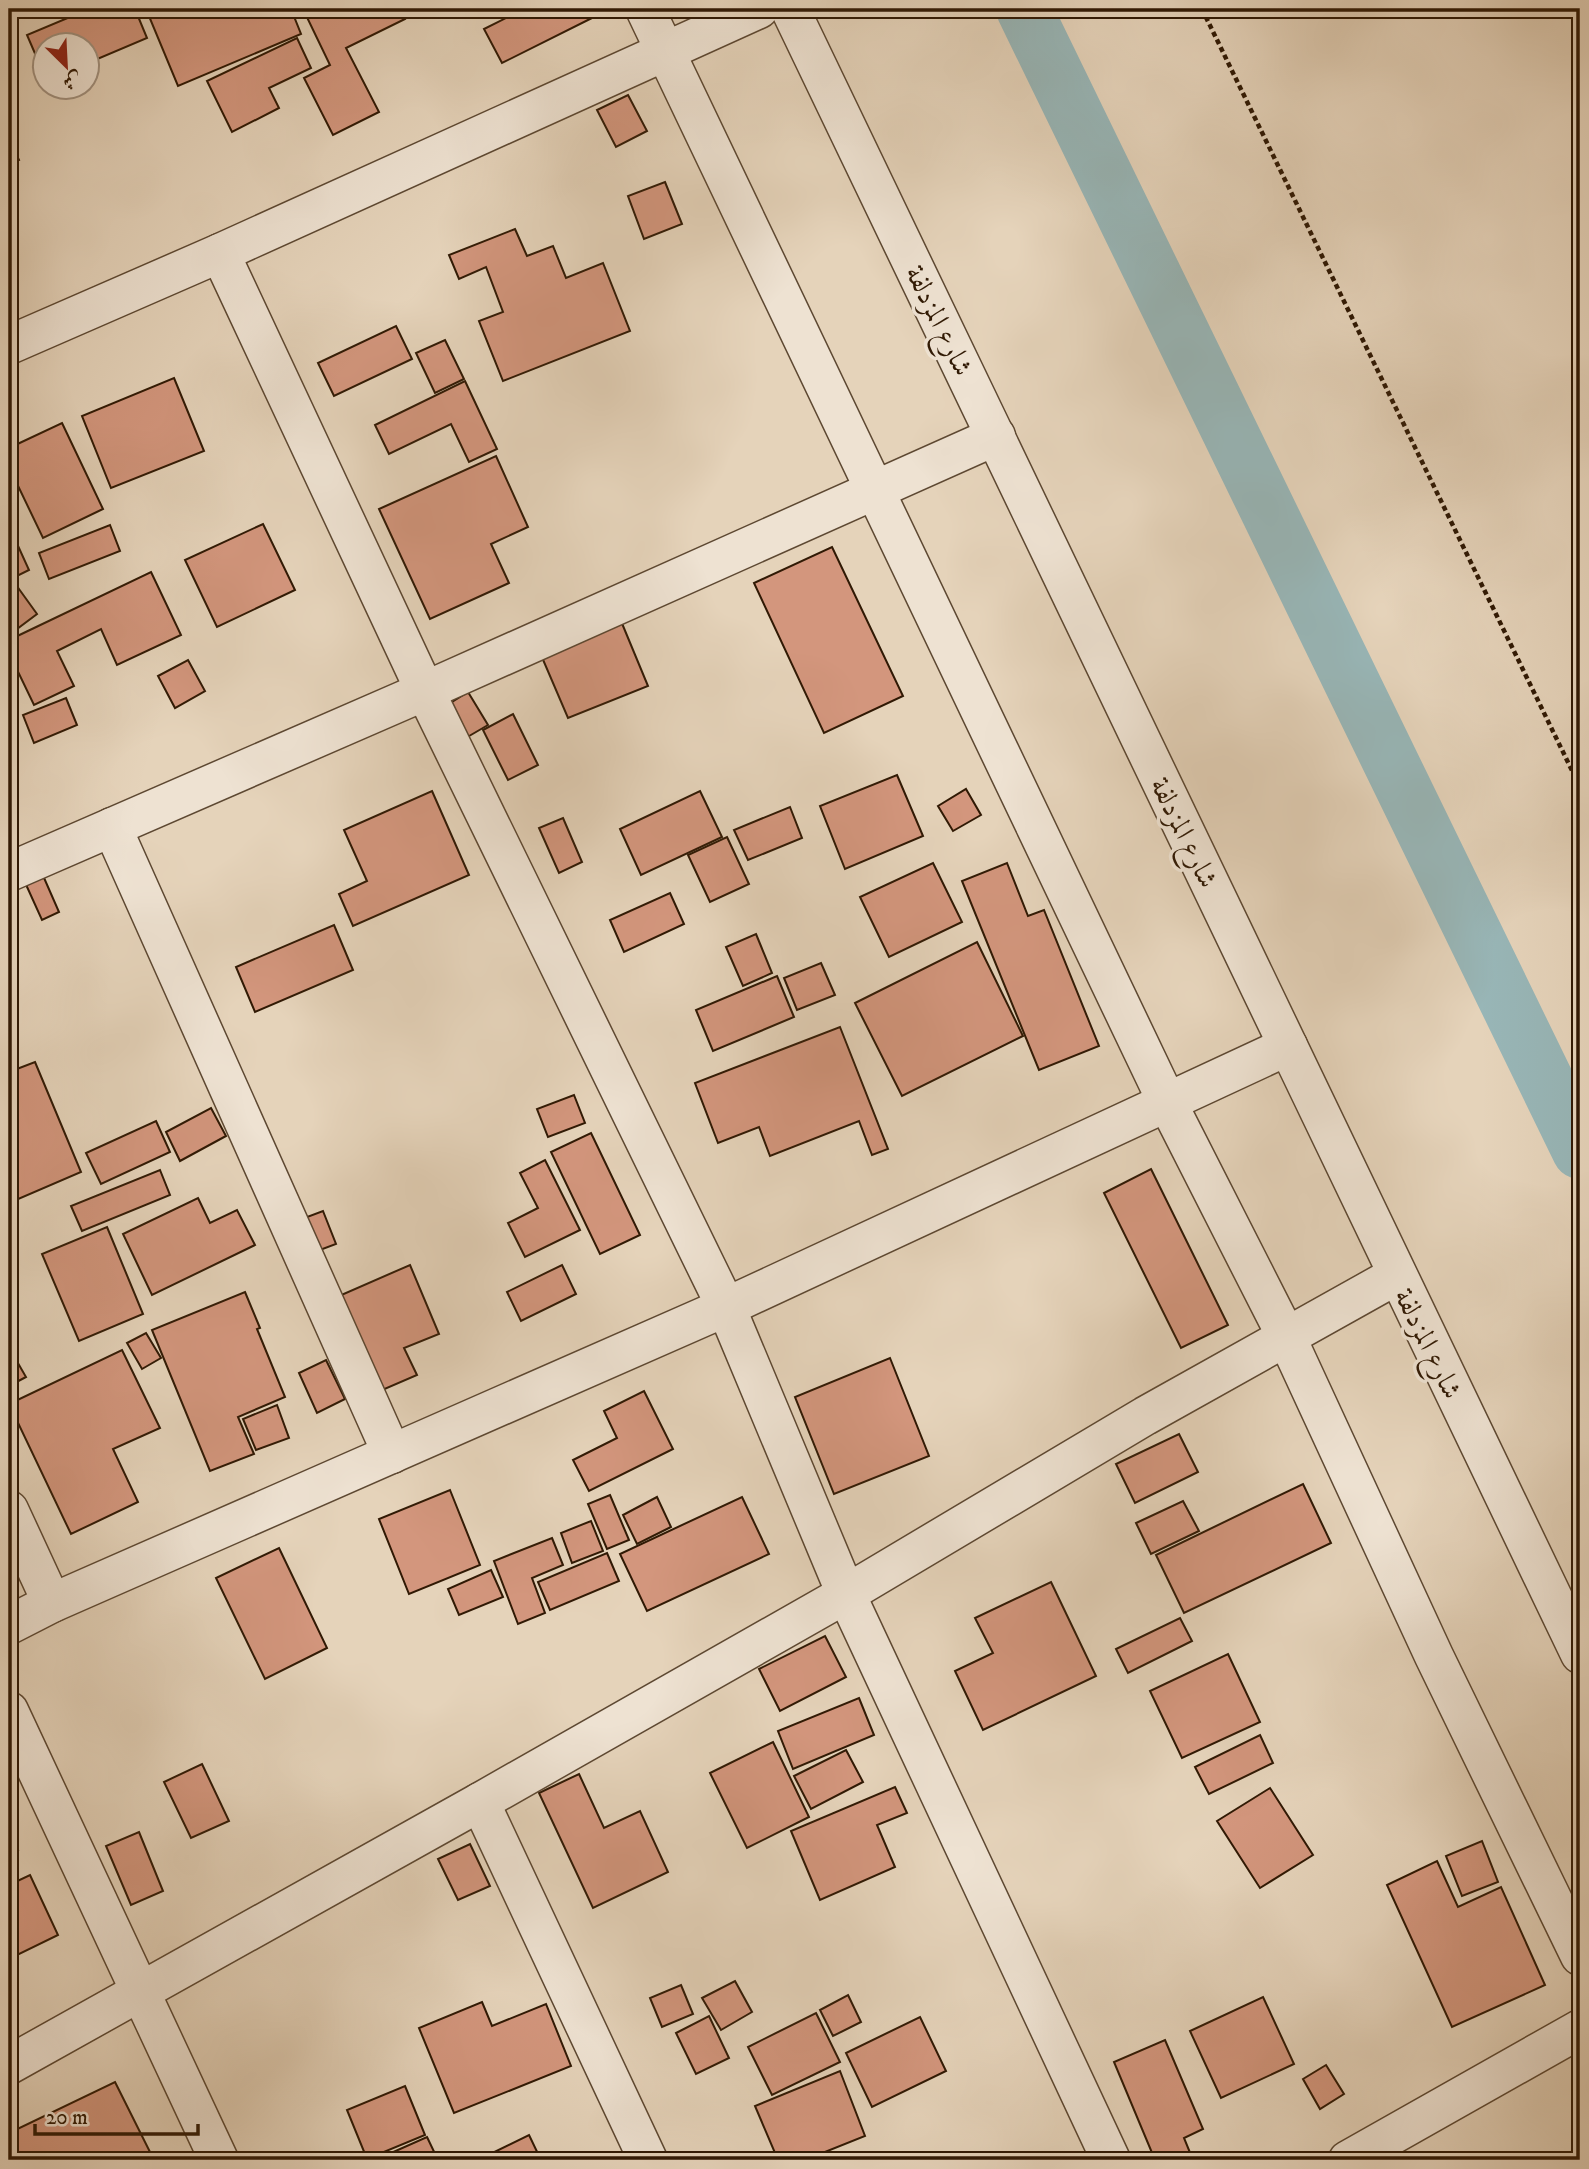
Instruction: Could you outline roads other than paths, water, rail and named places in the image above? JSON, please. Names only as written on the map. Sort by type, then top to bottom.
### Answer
[{"type":"street","points":[[645,9],[1167,1102],[1286,1336],[1434,1656],[1580,1956]]},
{"type":"street","points":[[9,345],[220,253],[759,9]]},
{"type":"street","name":"شارع المزدلفة","points":[[790,9],[1580,1654]]},
{"type":"street","points":[[220,253],[425,691],[726,1307],[846,1594],[1111,2160]]},
{"type":"street","points":[[9,872],[425,691],[996,436]]},
{"type":"street","points":[[112,827],[392,1454]]},
{"type":"street","points":[[9,1625],[52,1603],[726,1307],[1288,1046]]},
{"type":"street","points":[[9,2065],[846,1594],[1144,1416],[1396,1275]]},
{"type":"street","points":[[9,1510],[52,1603]]},
{"type":"street","points":[[9,1711],[219,2160]]},
{"type":"street","points":[[480,1802],[648,2160]]},
{"type":"street","points":[[1348,2160],[1580,2029]]},
{"type":"waterway","points":[[1024,9],[1580,1151]]}]
